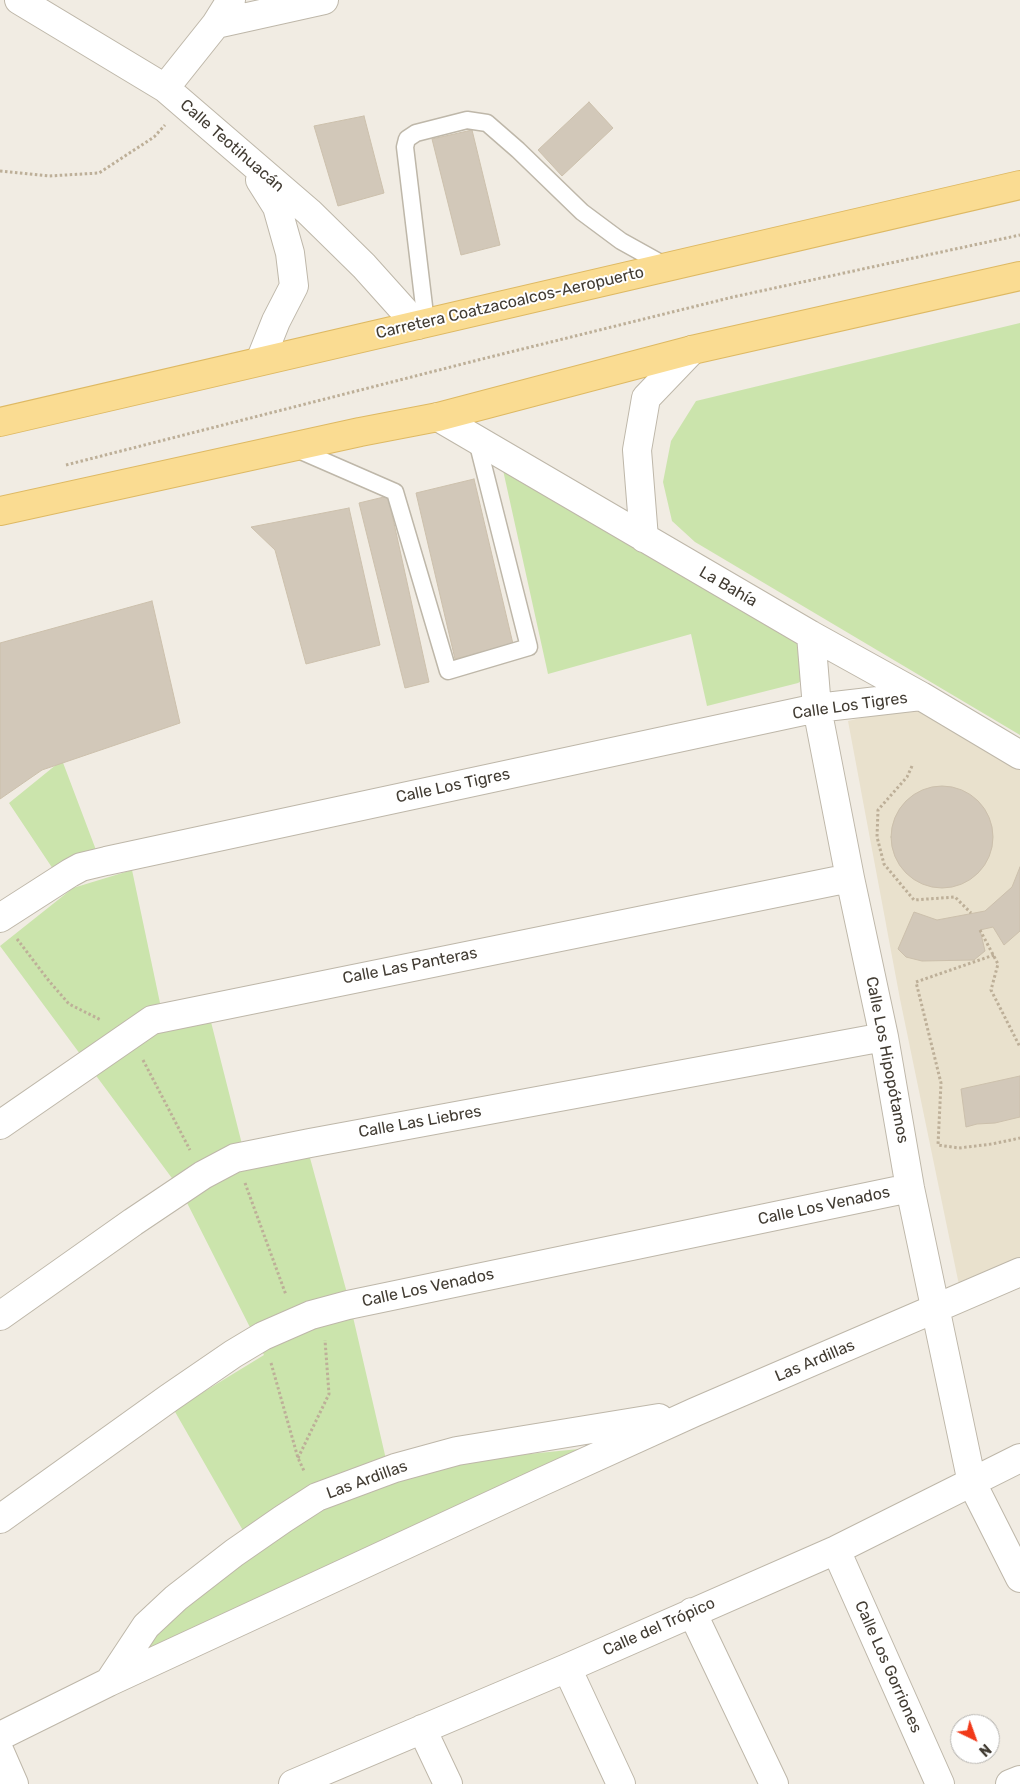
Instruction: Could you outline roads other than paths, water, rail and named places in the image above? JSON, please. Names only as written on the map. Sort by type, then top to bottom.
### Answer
[{"type":"main road","name":"Carretera Coatzacoalcos-Aeropuerto","points":[[0,422],[1020,185]]},
{"type":"main road","points":[[0,511],[360,432],[438,417],[692,350],[1020,276]]},
{"type":"street","name":"Calle Teotihuacán","points":[[19,0],[175,96],[309,212],[421,324]]},
{"type":"street","points":[[175,96],[231,0]]},
{"type":"street","points":[[216,24],[324,0]]},
{"type":"street","points":[[246,158],[277,208],[290,253],[294,286],[276,321],[260,361]]},
{"type":"street","points":[[644,538],[637,450],[646,398],[692,350]]},
{"type":"street","name":"La Bahía","points":[[438,417],[1020,755]]},
{"type":"street","name":"Calle Los Hipopótamos","points":[[811,635],[818,708],[850,878],[884,1036],[910,1188],[972,1483],[1020,1578]]},
{"type":"street","name":"Calle Los Tigres","points":[[0,918],[70,872],[81,867],[818,708],[921,696]]},
{"type":"street","name":"Calle Las Panteras","points":[[0,1125],[152,1020],[218,1005],[850,878]]},
{"type":"street","name":"Calle Las Liebres","points":[[0,1316],[133,1222],[203,1175],[235,1158],[884,1036]]},
{"type":"street","name":"Calle Los Venados","points":[[0,1519],[169,1398],[263,1336],[296,1321],[348,1305],[910,1188]]},
{"type":"street","name":"Las Ardillas","points":[[0,1736],[109,1682],[695,1412],[1020,1272]]},
{"type":"street","name":"Las Ardillas","points":[[109,1682],[146,1626],[176,1598],[283,1519],[317,1498],[395,1468],[458,1451],[695,1412]]},
{"type":"street","name":"Calle del Trópico","points":[[293,1784],[567,1668],[836,1550],[1020,1458]]},
{"type":"street","name":"Calle Los Gorriones","points":[[836,1550],[940,1784]]},
{"type":"street","points":[[692,1612],[774,1784]]},
{"type":"street","points":[[567,1668],[621,1784]]},
{"type":"street","points":[[422,1729],[448,1784]]},
{"type":"street","points":[[0,1752],[14,1784]]},
{"type":"street","points":[[1010,1784],[1020,1780]]},
{"type":"lane","points":[[421,324],[405,147],[407,139],[416,133],[467,120],[487,124],[518,150],[582,212],[620,241],[666,266]]},
{"type":"lane","points":[[292,447],[395,492],[448,671],[528,648],[469,409]]}]
